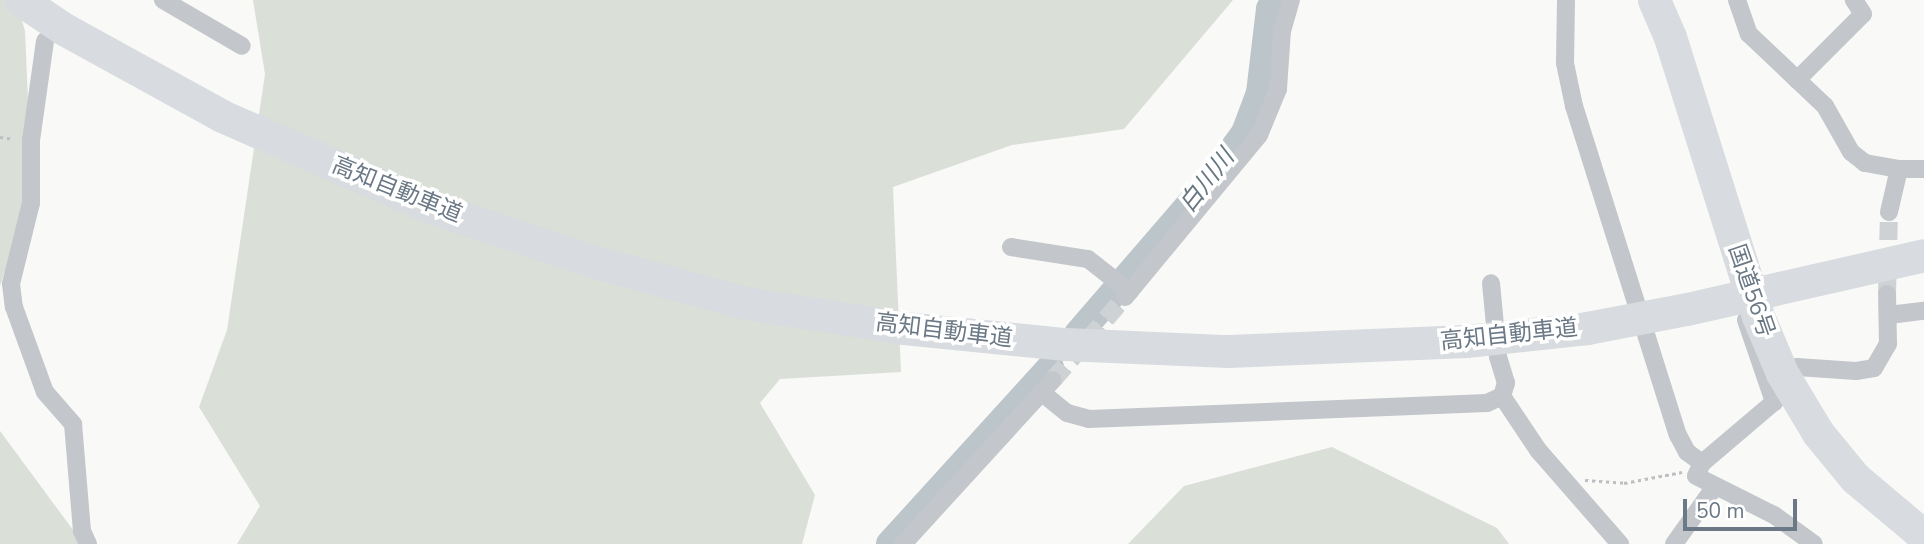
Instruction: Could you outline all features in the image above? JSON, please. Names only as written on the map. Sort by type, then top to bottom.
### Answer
[{"type":"highway","name":"高知自動車道","points":[[20,0],[64,29],[222,116],[428,206],[595,262],[746,303],[904,328],[1065,344],[1228,351],[1466,341],[1587,328],[1798,286],[1924,255]]},
{"type":"highway","name":"国道56号","points":[[1654,0],[1671,37],[1740,262],[1782,373],[1818,433],[1855,478],[1924,536]]},
{"type":"street","points":[[163,0],[243,46]]},
{"type":"street","points":[[1011,247],[1088,258],[1113,278],[1127,294],[1259,135],[1278,89],[1282,31],[1291,0]]},
{"type":"street","points":[[1566,0],[1565,63],[1574,106],[1678,435],[1687,452],[1714,488],[1774,515],[1814,544]]},
{"type":"street","points":[[1737,0],[1749,34],[1825,106],[1851,152],[1865,163],[1899,169],[1924,169]]},
{"type":"street","points":[[1797,80],[1863,13],[1854,0]]},
{"type":"street","points":[[45,41],[31,140],[31,203],[11,284],[15,307],[45,392],[73,424],[82,531],[88,544]]},
{"type":"street","points":[[1889,212],[1899,169]]},
{"type":"street","points":[[1699,469],[1774,402],[1754,354],[1740,262]]},
{"type":"street","points":[[903,544],[1047,386],[1067,413],[1089,419],[1487,403],[1502,396],[1506,383],[1498,357],[1491,283]]},
{"type":"street","points":[[1782,373],[1797,367],[1856,371],[1874,368],[1888,344],[1887,294]]},
{"type":"street","points":[[1889,315],[1924,311]]},
{"type":"street","points":[[1502,396],[1538,450],[1620,544]]},
{"type":"street","points":[[1674,544],[1714,488]]},
{"type":"path","points":[[1568,482],[1624,483],[1699,469]]},
{"type":"shaded area","points":[[0,0],[16,0],[25,31],[32,194],[0,286]]},
{"type":"shaded area","points":[[253,0],[1233,0],[1124,129],[1012,145],[893,187],[901,372],[780,379],[760,403],[815,495],[802,544],[237,544],[260,506],[199,407],[227,330],[265,74]]},
{"type":"shaded area","points":[[0,431],[79,538],[80,544],[0,544]]},
{"type":"shaded area","points":[[1332,447],[1497,528],[1509,544],[1128,544],[1184,486]]},
{"type":"waterway","name":"白川川","points":[[1078,334],[1209,182],[1245,133],[1260,93],[1270,9],[1276,0]]},
{"type":"waterway","name":"白川川","points":[[890,544],[1050,368]]},
{"type":"tunnel","points":[[1887,294],[1889,212]]},
{"type":"tunnel","points":[[1053,380],[1125,297]]}]
